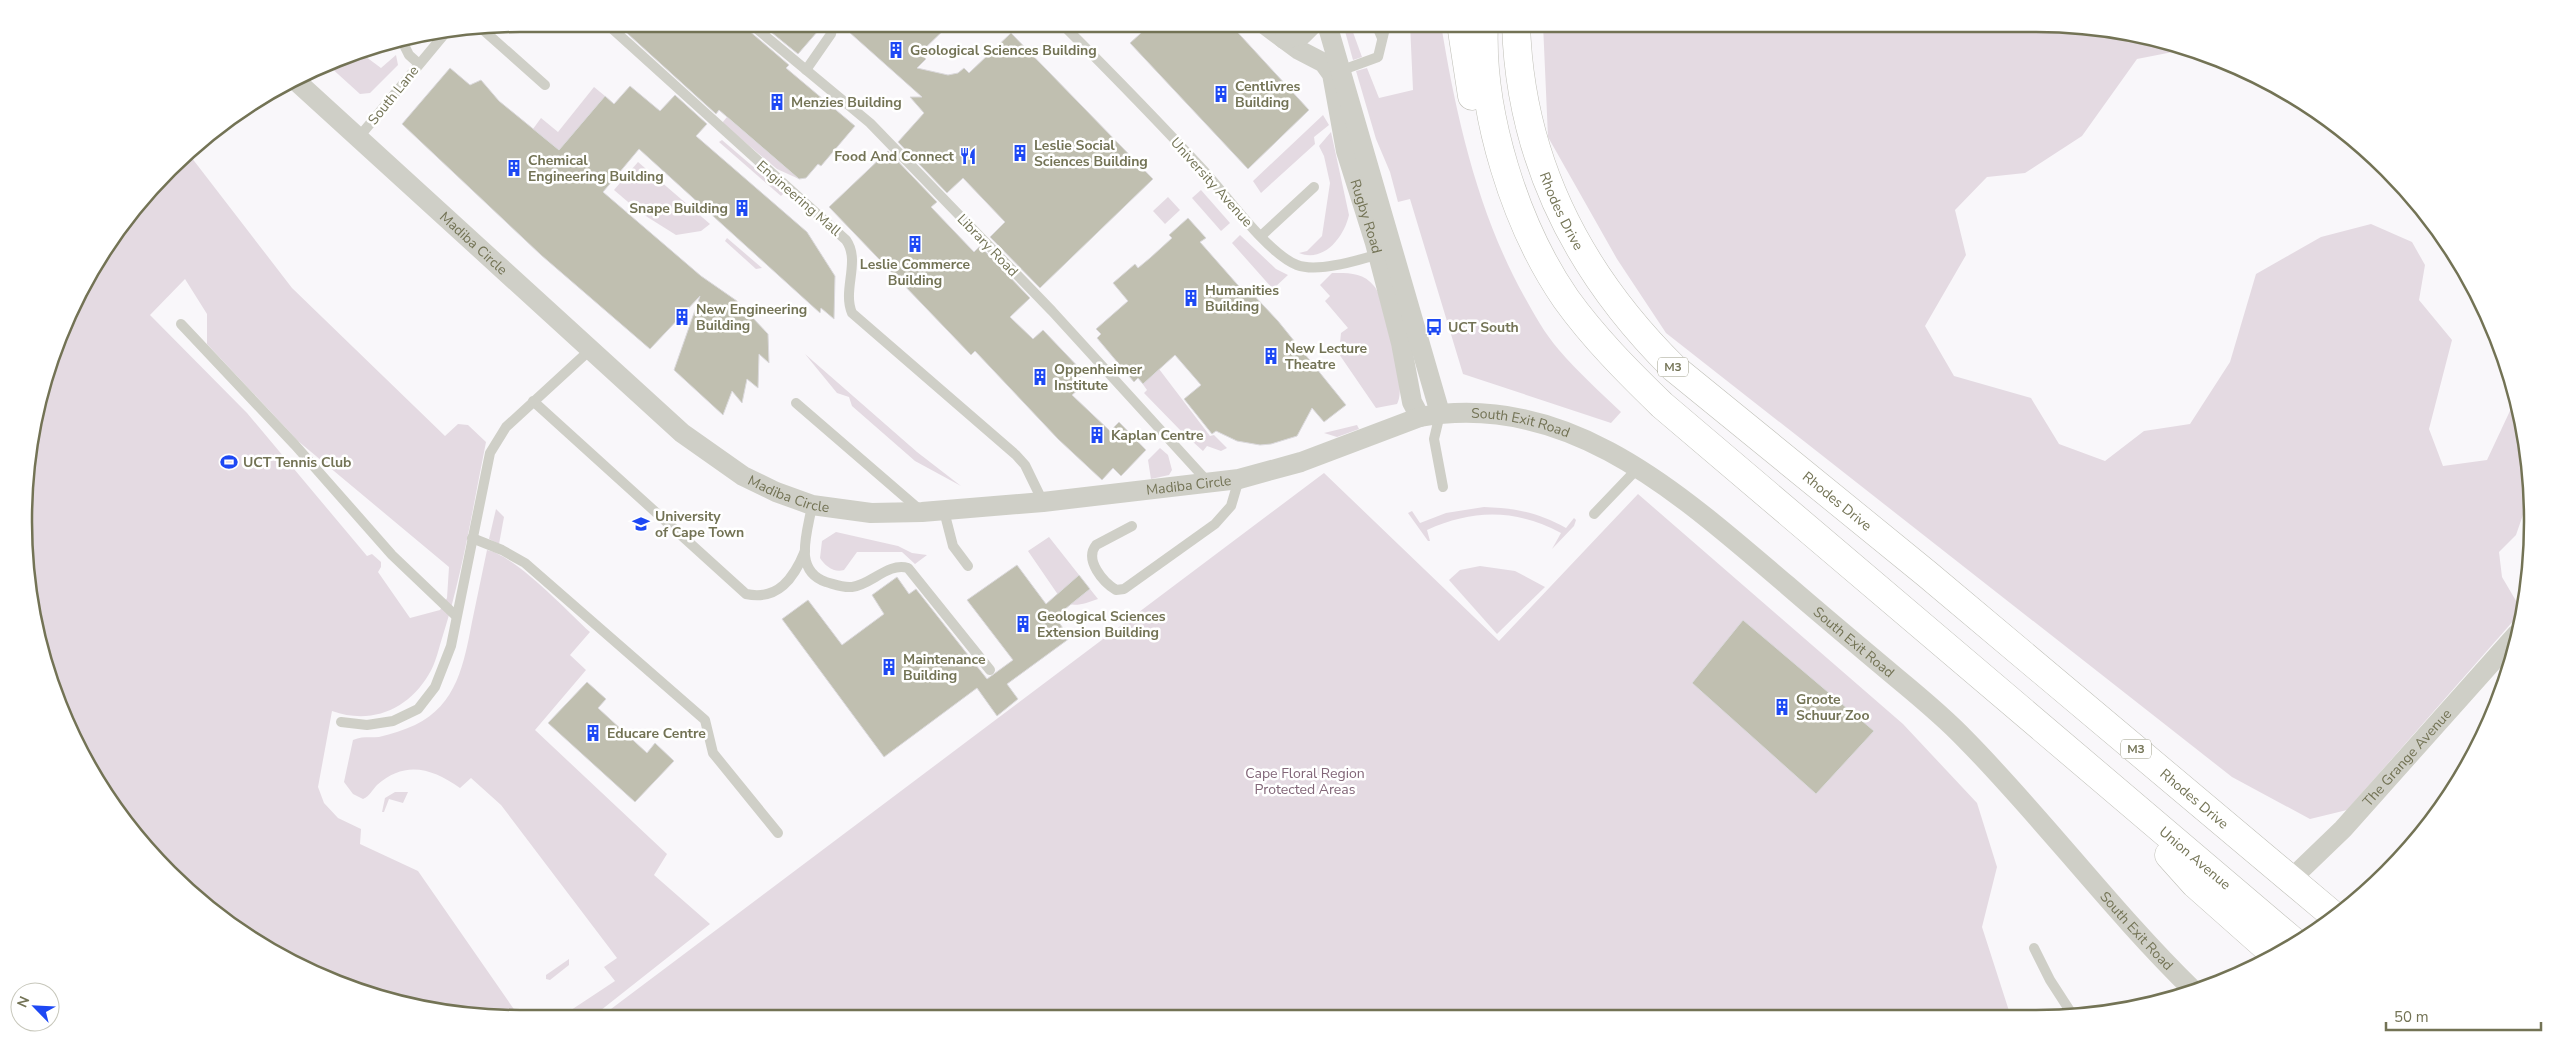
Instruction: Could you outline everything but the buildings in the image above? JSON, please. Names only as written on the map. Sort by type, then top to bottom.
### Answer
[{"type":"highway","points":[[1462,32],[1479,141],[1497,203],[1518,252],[1554,312],[1606,374],[1662,406]]},
{"type":"highway","name":"M3","points":[[1485,32],[1490,106],[1496,137],[1514,196],[1529,231],[1565,298],[1588,328],[1620,364],[1662,406],[2095,774]]},
{"type":"highway","name":"Rhodes Drive","points":[[1517,32],[1524,93],[1534,144],[1553,193],[1570,232],[1592,269],[1620,310],[1646,341],[1674,368],[1927,574],[2295,882]]},
{"type":"highway","points":[[2095,774],[2195,884],[2269,949]]},
{"type":"highway","name":"Union Avenue","points":[[2095,774],[2289,938]]},
{"type":"highway","points":[[2295,882],[2337,905]]},
{"type":"highway","name":"M3","points":[[2295,882],[2329,911]]},
{"type":"street","points":[[1275,32],[1336,72]]},
{"type":"street","points":[[1284,39],[1302,35],[1305,32]]},
{"type":"street","name":"Rugby Road","points":[[1328,32],[1336,72],[1385,252],[1440,413]]},
{"type":"street","name":"Madiba Circle","points":[[301,85],[682,433],[743,476],[776,492],[812,505],[871,513],[944,511],[1043,502],[1239,479],[1301,462],[1420,417]]},
{"type":"street","name":"Rugby Road","points":[[1385,252],[1412,402],[1420,417]]},
{"type":"street","name":"South Exit Road","points":[[1420,417],[1440,413],[1482,414],[1522,419],[1567,432],[1602,446],[1639,467],[1668,487],[1768,569],[1944,719],[2019,795],[2129,924],[2188,985]]},
{"type":"street","name":"The Grange Avenue","points":[[2295,882],[2508,645]]},
{"type":"lane","name":"Engineering Mall","points":[[616,32],[846,240],[852,251],[848,301],[852,313],[1016,455],[1025,465],[1043,502]]},
{"type":"lane","name":"Library Road","points":[[760,32],[877,130],[1052,311],[1208,483]]},
{"type":"lane","points":[[806,70],[831,32]]},
{"type":"lane","name":"University Avenue","points":[[1070,32],[1204,171],[1261,236],[1287,260],[1304,267],[1321,268],[1385,252]]},
{"type":"lane","points":[[1379,32],[1382,38]]},
{"type":"lane","points":[[1336,72],[1378,57],[1384,32]]},
{"type":"lane","points":[[488,34],[545,85]]},
{"type":"lane","name":"South Lane","points":[[358,137],[440,40]]},
{"type":"lane","points":[[405,47],[409,55],[419,64]]},
{"type":"lane","points":[[1261,236],[1314,188]]},
{"type":"lane","points":[[181,324],[295,445],[392,555],[456,616]]},
{"type":"lane","points":[[341,722],[367,725],[381,724],[405,717],[418,709],[432,692],[442,672],[456,616],[490,453],[506,427],[591,349]]},
{"type":"lane","points":[[533,402],[746,594],[759,597],[778,590],[794,574],[805,551]]},
{"type":"lane","points":[[796,403],[922,512]]},
{"type":"lane","points":[[1434,439],[1440,413]]},
{"type":"lane","points":[[1420,417],[1434,439],[1444,487]]},
{"type":"lane","points":[[1594,514],[1639,467]]},
{"type":"lane","points":[[1132,526],[1092,549],[1092,560],[1096,569],[1116,590],[1124,589],[1215,524],[1231,506],[1239,479]]},
{"type":"lane","points":[[812,505],[805,551],[805,564],[814,578],[846,587],[861,584],[894,568],[908,568],[990,670]]},
{"type":"lane","points":[[944,511],[953,546],[968,566]]},
{"type":"lane","points":[[472,538],[502,550],[525,563],[705,720],[713,753],[778,833]]},
{"type":"lane","points":[[2034,948],[2050,980],[2068,1008]]},
{"type":"green space","points":[[1345,32],[1353,32],[1362,57],[1353,60]]},
{"type":"green space","points":[[1410,32],[1442,32],[1454,94],[1471,164],[1494,232],[1524,296],[1549,337],[1589,382],[1621,412],[1611,423],[1463,374],[1410,199],[1398,202],[1390,172],[1376,139],[1356,71],[1367,68],[1379,98],[1413,90]]},
{"type":"green space","points":[[1543,32],[2035,32],[2099,37],[2172,52],[2137,59],[2082,136],[2025,173],[1987,177],[1955,210],[1966,255],[1925,326],[1954,376],[2031,398],[2059,444],[2105,461],[2144,431],[2190,424],[2230,362],[2256,274],[2321,237],[2371,224],[2412,242],[2425,265],[2419,300],[2452,340],[2429,429],[2443,466],[2487,460],[2510,410],[2519,457],[2524,513],[2516,535],[2499,552],[2502,577],[2516,601],[2513,622],[2347,810],[2310,819],[2232,777],[1666,333],[1617,259],[1548,137]]},
{"type":"green space","points":[[396,55],[398,65],[370,93],[360,94],[334,70],[366,57],[381,68]]},
{"type":"green space","points":[[594,87],[605,96],[559,150],[533,129],[541,118],[558,132]]},
{"type":"green space","points":[[1323,115],[1329,125],[1314,137],[1315,144],[1261,193],[1253,181]]},
{"type":"green space","points":[[727,117],[799,179],[777,169],[722,123]]},
{"type":"green space","points":[[1331,132],[1349,215],[1343,232],[1332,246],[1317,254],[1299,253],[1307,251],[1322,236],[1330,183],[1324,156],[1319,146]]},
{"type":"green space","points":[[722,140],[784,193],[781,196],[719,142]]},
{"type":"green space","points":[[193,160],[292,288],[445,436],[458,424],[468,425],[486,442],[456,587],[431,670],[410,697],[387,711],[361,716],[332,711],[318,787],[324,803],[338,818],[361,829],[360,844],[418,871],[514,1010],[457,1005],[426,1000],[364,984],[305,959],[277,944],[224,909],[176,866],[133,818],[98,765],[83,737],[58,678],[42,616],[37,585],[32,521],[37,457],[49,395],[58,364],[70,334],[98,277],[133,224],[154,199]],"holes":[[[185,279],[207,314],[207,344],[298,441],[449,567],[447,598],[440,610],[410,618],[378,572],[381,562],[372,554],[367,556],[247,413],[150,315]]]},
{"type":"green space","points":[[638,162],[710,224],[701,231],[676,235],[641,213],[614,190]]},
{"type":"green space","points":[[1201,190],[1230,223],[1221,231],[1192,198]]},
{"type":"green space","points":[[1168,197],[1180,210],[1165,224],[1153,211]]},
{"type":"green space","points":[[1240,235],[1276,269],[1288,275],[1273,289],[1232,243]]},
{"type":"green space","points":[[727,238],[762,268],[756,269],[725,241]]},
{"type":"green space","points":[[1332,273],[1349,273],[1365,278],[1370,281],[1379,295],[1395,345],[1400,381],[1400,395],[1397,404],[1376,408],[1339,354],[1341,333],[1348,328],[1325,301],[1330,296],[1320,285]]},
{"type":"green space","points":[[805,354],[917,452],[961,486],[915,461],[852,406],[849,397],[837,393]]},
{"type":"green space","points":[[1159,369],[1210,436],[1214,435],[1227,448],[1221,451],[1207,446],[1203,451],[1144,393],[1147,390],[1142,383]]},
{"type":"green space","points":[[1357,425],[1359,429],[1337,437],[1324,433]]},
{"type":"green space","points":[[1160,448],[1168,455],[1172,470],[1169,475],[1151,479],[1148,460]]},
{"type":"green space","name":"Cape Floral Region Protected Areas","points":[[1324,473],[1499,641],[1638,494],[1903,724],[1977,803],[1997,867],[1982,927],[2009,1010],[610,1010]]},
{"type":"green space","points":[[1484,507],[1527,512],[1566,528],[1574,518],[1576,520],[1574,526],[1552,549],[1561,533],[1527,519],[1494,515],[1461,518],[1427,530],[1430,541],[1428,541],[1408,513],[1412,511],[1420,523],[1446,513]]},
{"type":"green space","points":[[496,509],[504,517],[499,544],[489,539]]},
{"type":"green space","points":[[836,532],[898,546],[912,553],[927,555],[915,564],[902,552],[857,552],[844,570],[833,570],[824,564],[820,558],[822,541]]},
{"type":"green space","points":[[1049,537],[1079,575],[1067,586],[1077,599],[1090,589],[1098,599],[1076,605],[1063,602],[1028,551]]},
{"type":"green space","points":[[487,550],[499,554],[526,573],[590,632],[570,655],[586,670],[535,730],[667,854],[654,875],[710,924],[601,1010],[571,1010],[615,981],[604,967],[617,958],[501,805],[471,778],[460,788],[450,781],[429,772],[408,770],[387,777],[363,799],[353,794],[344,782],[353,740],[379,737],[398,732],[429,717],[449,694],[462,667]]},
{"type":"green space","points":[[1480,566],[1515,571],[1545,587],[1497,634],[1449,580],[1460,570]]},
{"type":"green space","points":[[395,792],[408,792],[403,803],[389,799],[384,812],[382,812],[385,798]]},
{"type":"green space","points":[[569,959],[569,965],[550,980],[546,979],[546,975]]},
{"type":"place","name":"Geological Sciences Building","points":[[896,50]]},
{"type":"place","name":"Centlivres Building","points":[[1221,94]]},
{"type":"place","name":"Menzies Building","points":[[777,102]]},
{"type":"place","name":"Leslie Social Sciences Building","points":[[1020,153]]},
{"type":"place","name":"Food And Connect","points":[[968,156]]},
{"type":"place","name":"Chemical Engineering Building","points":[[514,168]]},
{"type":"place","name":"Snape Building","points":[[742,208]]},
{"type":"place","name":"Leslie Commerce Building","points":[[915,244]]},
{"type":"place","name":"Humanities Building","points":[[1191,298]]},
{"type":"place","name":"New Engineering Building","points":[[682,317]]},
{"type":"place","name":"UCT South","points":[[1434,327]]},
{"type":"place","name":"New Lecture Theatre","points":[[1271,356]]},
{"type":"place","name":"Oppenheimer Institute","points":[[1040,377]]},
{"type":"place","name":"Kaplan Centre","points":[[1097,435]]},
{"type":"place","name":"UCT Tennis Club","points":[[229,462]]},
{"type":"place","name":"University of Cape Town","points":[[641,524]]},
{"type":"place","name":"Geological Sciences Extension Building","points":[[1023,624]]},
{"type":"place","name":"Maintenance Building","points":[[889,667]]},
{"type":"place","name":"Groote Schuur Zoo","points":[[1782,707]]},
{"type":"place","name":"Educare Centre","points":[[593,733]]}]
